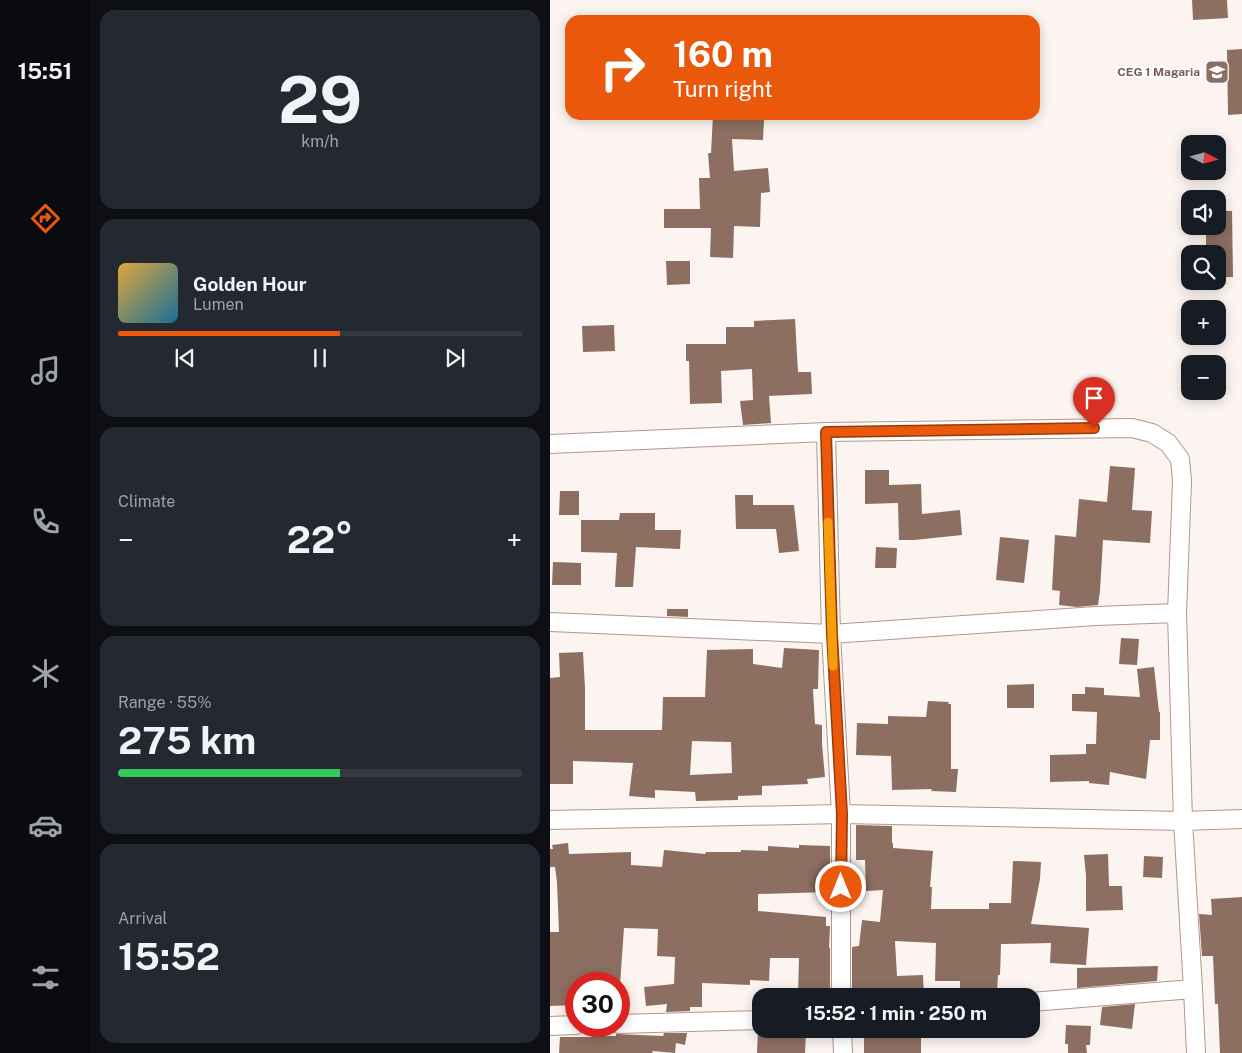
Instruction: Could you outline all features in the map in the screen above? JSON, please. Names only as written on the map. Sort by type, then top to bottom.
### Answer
[{"type":"street","points":[[550,444],[826,432],[1132,428],[1152,433],[1168,443],[1180,459],[1182,482],[1177,613],[1183,820],[1196,1053]]},
{"type":"street","points":[[826,432],[832,634],[842,814],[841,988]]},
{"type":"street","points":[[550,622],[832,634],[1096,616],[1177,613]]},
{"type":"street","points":[[550,820],[842,814],[1183,820],[1242,819]]},
{"type":"street","points":[[1040,1001],[1193,989]]},
{"type":"street","points":[[630,1024],[752,1020]]},
{"type":"street","points":[[550,1026],[565,1025]]},
{"type":"street","points":[[842,1038],[843,1053]]},
{"type":"building","points":[[1192,0],[1227,0],[1228,18],[1193,20]]},
{"type":"building","points":[[1242,49],[1242,114],[1228,115],[1227,50]]},
{"type":"building","points":[[713,120],[764,120],[763,140],[732,139],[734,171],[768,168],[770,192],[761,193],[760,227],[734,226],[733,258],[710,257],[711,228],[664,228],[664,209],[700,209],[699,178],[710,178],[708,153],[711,153]]},
{"type":"building","points":[[1226,211],[1232,211],[1233,277],[1226,277],[1226,245],[1206,245],[1206,235],[1226,235]]},
{"type":"building","points":[[666,261],[690,261],[690,284],[667,285]]},
{"type":"building","points":[[795,319],[798,372],[811,372],[812,394],[769,396],[771,423],[743,425],[740,401],[753,400],[752,369],[721,371],[722,403],[690,404],[689,361],[686,361],[686,344],[726,344],[726,327],[754,327],[754,321]]},
{"type":"building","points":[[614,325],[615,351],[583,352],[582,326]]},
{"type":"building","points":[[1110,466],[1135,468],[1132,510],[1152,511],[1150,543],[1103,540],[1098,605],[1077,607],[1059,605],[1060,591],[1052,590],[1055,535],[1076,537],[1079,499],[1107,502]]},
{"type":"building","points":[[865,470],[889,470],[889,485],[921,484],[922,514],[960,510],[962,535],[899,540],[898,503],[865,504]]},
{"type":"building","points":[[560,491],[579,491],[579,515],[559,515]]},
{"type":"building","points":[[735,495],[753,495],[753,505],[794,505],[799,551],[779,553],[776,529],[736,529]]},
{"type":"building","points":[[620,513],[655,513],[655,530],[681,530],[680,549],[636,547],[633,587],[615,587],[617,553],[581,552],[581,520],[619,520]]},
{"type":"building","points":[[1000,537],[1029,540],[1024,583],[996,580]]},
{"type":"building","points":[[876,547],[897,548],[896,568],[875,568]]},
{"type":"building","points":[[553,562],[581,563],[581,585],[552,585]]},
{"type":"building","points":[[667,609],[688,609],[688,617],[667,616]]},
{"type":"building","points":[[1121,638],[1139,639],[1137,665],[1119,664]]},
{"type":"building","points":[[784,648],[819,650],[818,689],[813,689],[815,724],[822,725],[825,777],[807,779],[808,784],[762,786],[762,795],[738,796],[738,800],[696,801],[695,792],[655,790],[655,798],[629,796],[633,763],[573,761],[573,784],[550,784],[550,678],[560,677],[559,653],[583,652],[585,730],[662,730],[663,697],[705,697],[707,650],[753,649],[753,664],[782,668]],"holes":[[[692,741],[731,742],[732,773],[690,775]]]},
{"type":"building","points":[[1154,667],[1160,712],[1160,740],[1150,740],[1146,779],[1110,772],[1109,785],[1089,783],[1089,781],[1050,782],[1050,755],[1086,754],[1086,744],[1096,744],[1097,712],[1072,711],[1072,694],[1085,694],[1085,687],[1104,688],[1104,695],[1140,697],[1137,669]]},
{"type":"building","points":[[1034,684],[1034,708],[1007,708],[1007,685]]},
{"type":"building","points":[[928,701],[949,702],[948,704],[951,704],[951,769],[958,769],[956,792],[931,791],[932,789],[892,790],[891,756],[856,755],[857,723],[888,724],[888,716],[926,717]]},
{"type":"building","points":[[856,825],[892,826],[893,848],[933,851],[930,887],[932,887],[931,909],[989,909],[989,903],[1011,903],[1013,861],[1041,862],[1040,879],[1031,924],[1089,928],[1086,965],[1050,963],[1051,943],[1001,944],[1000,975],[998,975],[997,988],[960,988],[960,981],[935,981],[936,943],[895,941],[897,976],[923,975],[924,988],[852,988],[852,947],[859,946],[862,920],[880,922],[883,890],[866,891],[865,860],[856,860]]},
{"type":"building","points":[[568,843],[569,854],[631,852],[631,865],[662,867],[664,850],[705,854],[706,852],[741,852],[741,850],[768,851],[768,846],[799,848],[799,845],[830,846],[830,892],[758,894],[758,911],[826,917],[826,926],[830,926],[830,988],[798,988],[799,958],[770,958],[769,981],[750,980],[750,985],[702,983],[702,1007],[690,1007],[690,1011],[666,1012],[667,1004],[646,1006],[644,987],[674,984],[675,957],[657,956],[658,929],[624,928],[621,972],[565,972],[565,1005],[550,1006],[550,932],[559,932],[555,867],[550,867],[550,849],[553,849],[552,845]]},
{"type":"building","points":[[1108,854],[1109,886],[1122,886],[1123,910],[1086,911],[1084,855]]},
{"type":"building","points":[[1144,856],[1163,857],[1162,878],[1143,877]]},
{"type":"building","points":[[1242,897],[1242,1053],[1220,1053],[1218,1004],[1215,1004],[1213,956],[1202,956],[1199,914],[1212,915],[1211,899]]},
{"type":"building","points":[[1158,966],[1157,981],[1077,988],[1077,968]]},
{"type":"building","points":[[1135,1004],[1132,1029],[1100,1025],[1102,1007]]},
{"type":"building","points":[[1066,1025],[1091,1026],[1090,1045],[1086,1045],[1087,1053],[1068,1053],[1068,1044],[1065,1044]]},
{"type":"building","points":[[664,1033],[687,1033],[685,1045],[676,1043],[675,1053],[652,1051],[653,1053],[559,1053],[560,1037],[630,1037],[630,1035],[663,1036]]},
{"type":"building","points":[[758,1038],[806,1038],[805,1053],[757,1053]]},
{"type":"building","points":[[864,1038],[921,1038],[921,1053],[864,1053]]},
{"type":"slow traffic","points":[[828,522],[833,666]]},
{"type":"place","name":"CEG 1 Magaria","points":[[1217,72]]},
{"type":"route","points":[[841,887],[842,814],[832,634],[826,432],[1094,428]]}]
